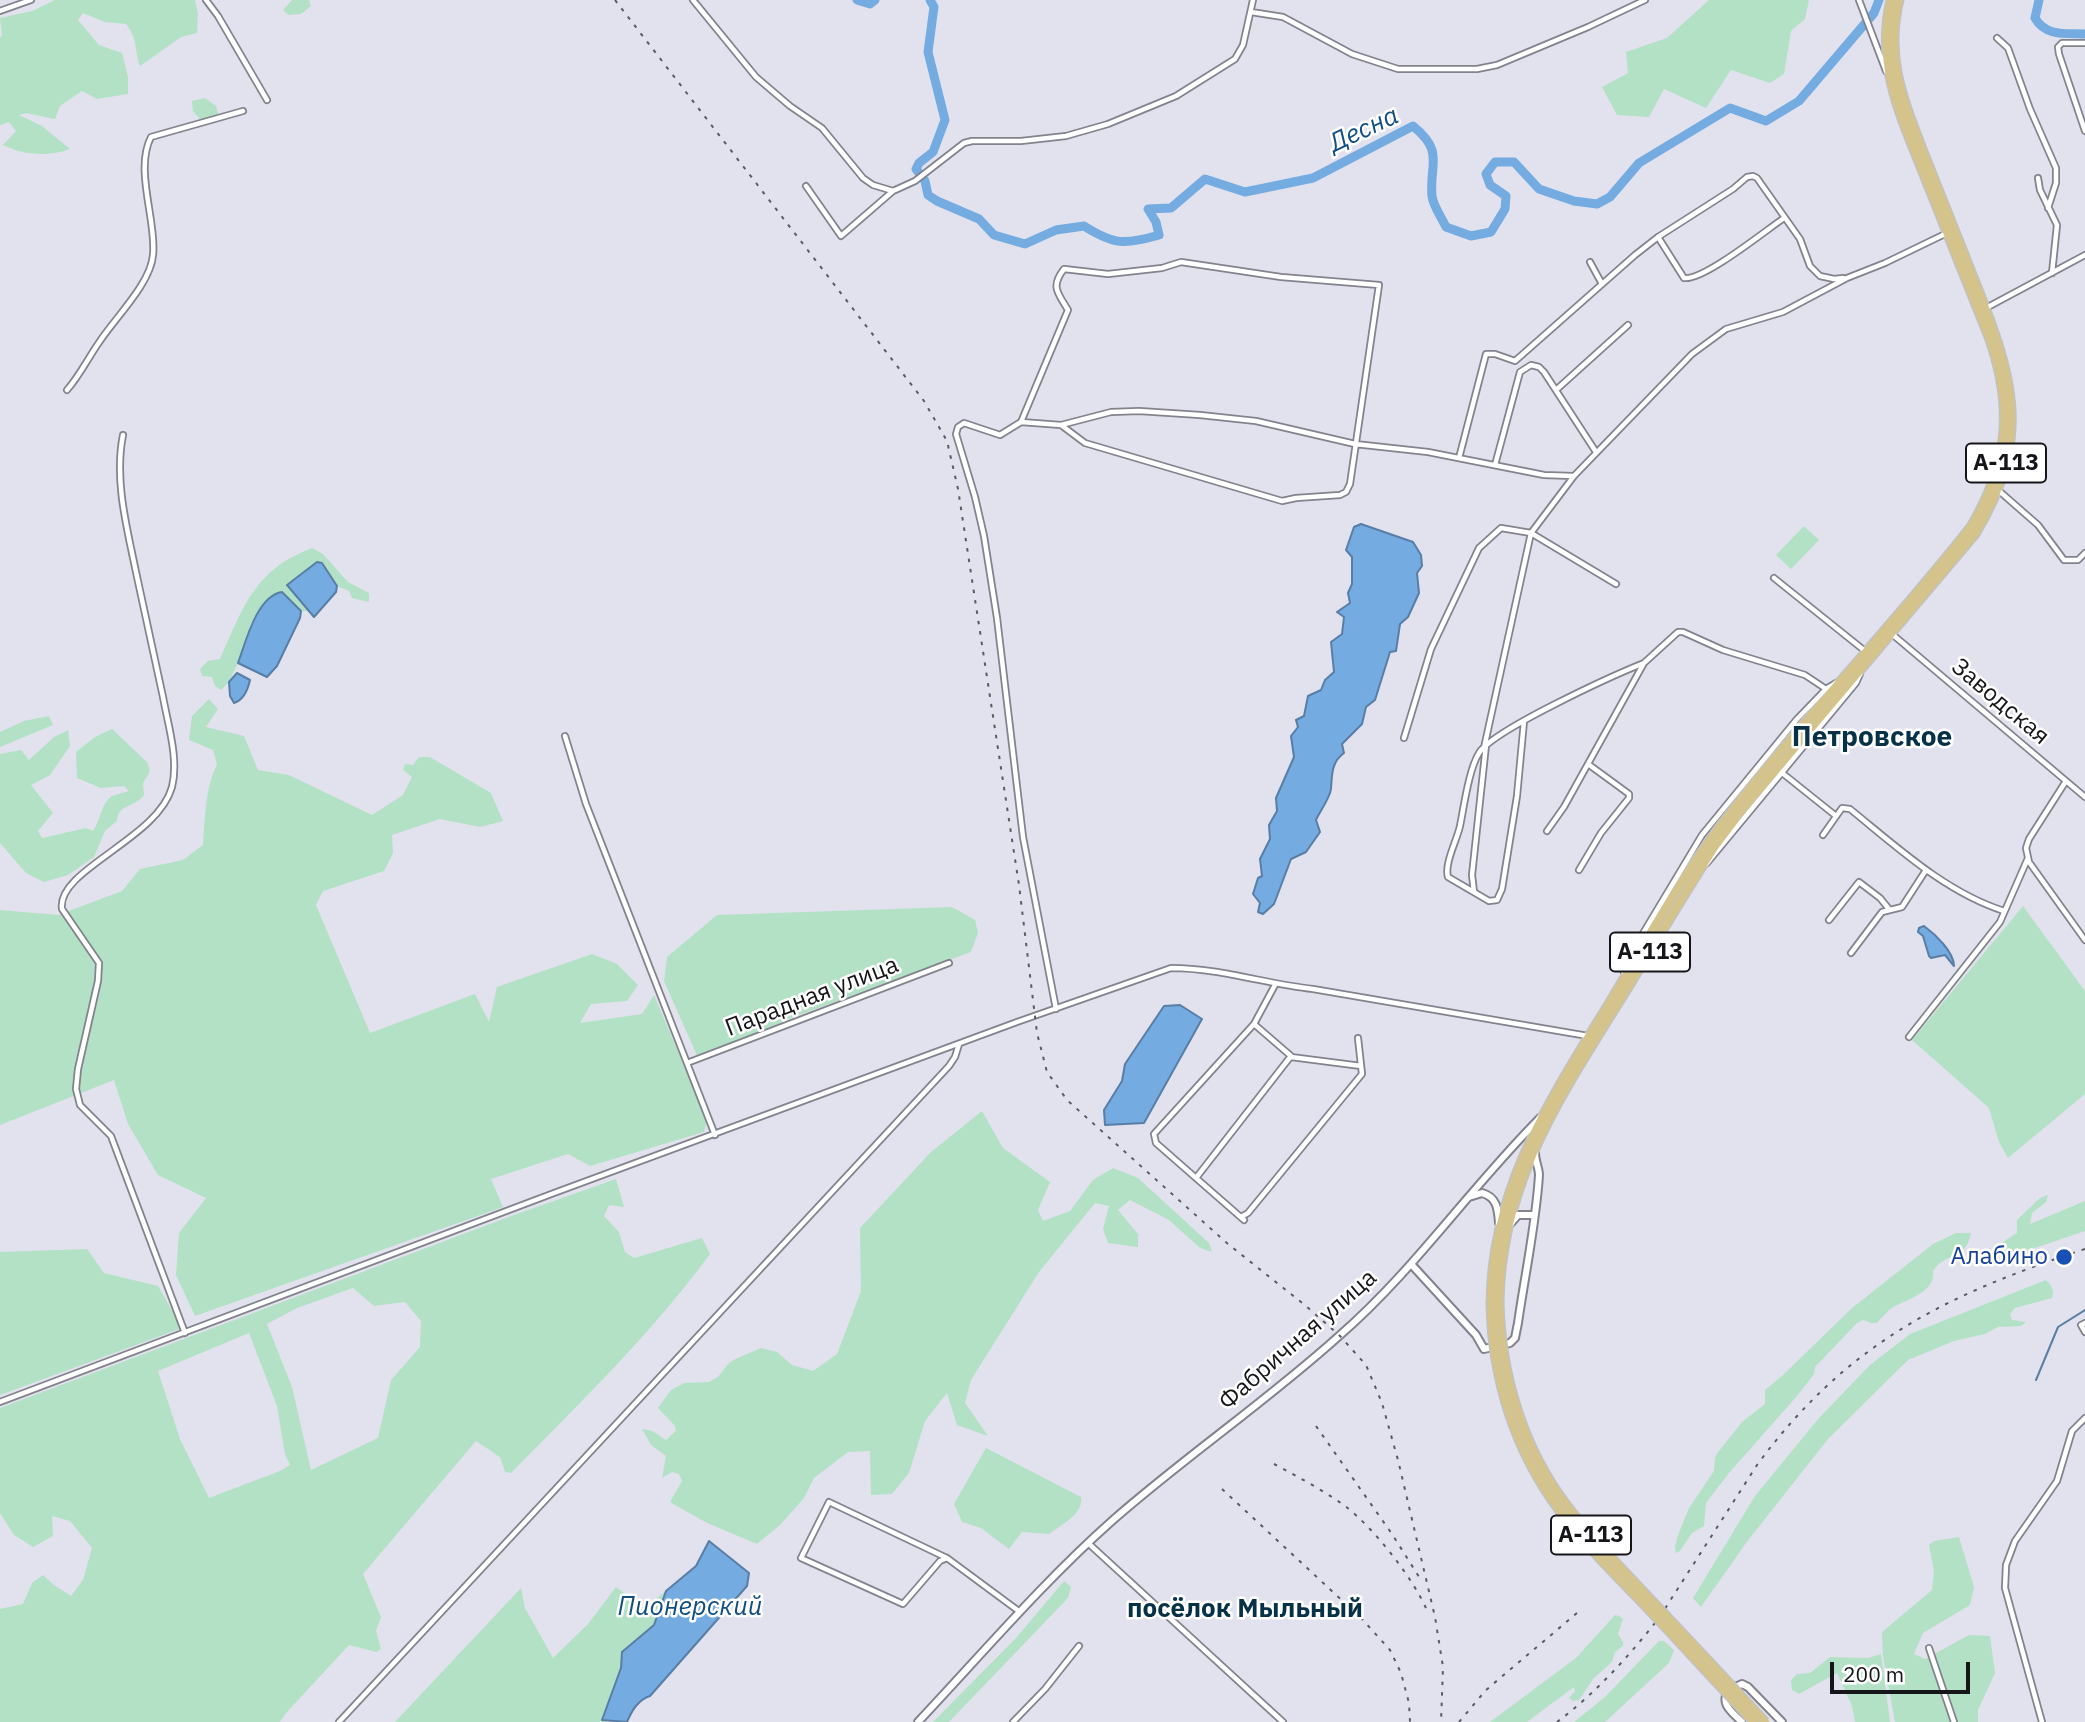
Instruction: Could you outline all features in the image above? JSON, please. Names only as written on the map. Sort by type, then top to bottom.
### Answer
[{"type":"highway","name":"А-113","points":[[1502,1231],[1516,1172],[1542,1116],[1710,840],[1971,527],[1990,492],[2003,450],[2006,411],[2000,370],[1895,102],[1889,78],[1891,0]]},
{"type":"highway","name":"А-113","points":[[1754,1722],[1593,1550],[1548,1494],[1528,1459],[1507,1409],[1495,1357],[1495,1246],[1555,1105],[1697,873],[1742,810],[1975,534],[1998,490],[2009,451],[2012,409],[2004,360],[1903,99],[1889,34],[1899,0]]},
{"type":"highway","name":"А-113","points":[[1495,1303],[1503,1356],[1515,1406],[1531,1447],[1555,1489],[1600,1545],[1766,1722]]},
{"type":"street","points":[[0,11],[31,0]]},
{"type":"street","points":[[206,0],[267,100]]},
{"type":"street","points":[[693,0],[756,77],[790,106],[822,128],[863,178],[873,185],[893,191]]},
{"type":"street","points":[[806,186],[841,236],[893,191],[917,180],[964,143],[1066,136],[1108,124],[1175,96],[1235,59],[1243,45],[1253,0]]},
{"type":"street","points":[[1251,12],[1283,17],[1352,54],[1398,69],[1477,69],[1497,65],[1645,0]]},
{"type":"street","points":[[1859,2],[1889,78]]},
{"type":"street","points":[[1997,38],[2008,47],[2029,109],[2056,168],[2056,183],[2048,208]]},
{"type":"street","points":[[2085,43],[2062,43],[2058,47],[2085,131]]},
{"type":"street","points":[[67,390],[139,286],[153,257],[146,196],[147,159],[151,137],[243,111]]},
{"type":"street","points":[[1459,458],[1486,354],[1495,354],[1515,361],[1658,237],[1751,176],[1757,178],[1800,239],[1810,266],[1820,276],[1847,278]]},
{"type":"street","points":[[2038,178],[2040,190],[2057,225],[2052,274]]},
{"type":"street","points":[[1658,237],[1684,278],[1693,278],[1712,268],[1784,218]]},
{"type":"street","points":[[1474,892],[1472,875],[1485,746],[1531,533],[1574,476],[1596,452],[1692,354],[1726,329],[1783,312],[1847,278],[1947,233]]},
{"type":"street","points":[[1986,309],[2085,255]]},
{"type":"street","points":[[1056,1009],[1023,837],[997,618],[984,536],[956,434],[958,427],[964,423],[1000,435],[1021,422],[1068,310],[1056,290],[1056,279],[1064,269],[1108,274],[1162,268],[1181,262],[1281,277],[1378,285],[1350,484],[1346,492],[1340,495],[1282,501],[1085,443],[1061,425]]},
{"type":"street","points":[[1590,262],[1602,284]]},
{"type":"street","points":[[1556,390],[1628,325]]},
{"type":"street","points":[[1495,466],[1520,372],[1529,366],[1539,367],[1596,452]]},
{"type":"street","points":[[1021,422],[1061,425],[1111,412],[1139,411],[1256,421],[1355,444],[1408,449],[1544,475],[1574,476]]},
{"type":"street","points":[[123,435],[120,475],[128,530],[170,733],[173,784],[162,809],[154,819],[83,871],[63,895],[61,904],[99,963],[98,981],[78,1069],[78,1099],[80,1105],[111,1136],[186,1333]]},
{"type":"street","points":[[1998,490],[2038,525],[2064,560],[2078,560],[2085,553]]},
{"type":"street","points":[[1404,738],[1431,649],[1479,548],[1501,528],[1531,533],[1616,584]]},
{"type":"street","points":[[1773,578],[1866,652]]},
{"type":"street","points":[[1547,831],[1564,807],[1644,663],[1678,632],[1723,650],[1805,675],[1826,689]]},
{"type":"street","name":"Заводская","points":[[1892,634],[2085,797]]},
{"type":"street","points":[[1524,721],[1517,796],[1500,897],[1493,902],[1448,877],[1446,869],[1455,847],[1479,753],[1485,746],[1524,721],[1644,663]]},
{"type":"street","points":[[1697,873],[1714,856],[1856,683],[1863,669]]},
{"type":"street","points":[[1619,987],[1628,961],[1702,835],[1742,784],[1826,689],[1843,680]]},
{"type":"street","points":[[565,736],[586,804],[715,1135]]},
{"type":"street","points":[[1580,870],[1601,833],[1629,798],[1629,794],[1588,764]]},
{"type":"street","points":[[1781,772],[1836,816]]},
{"type":"street","points":[[2066,781],[2026,848],[2028,858],[2085,940]]},
{"type":"street","points":[[1823,835],[1842,808],[1850,809],[1926,870],[1986,905],[2004,911]]},
{"type":"street","points":[[1909,1037],[2000,922],[2028,858]]},
{"type":"street","points":[[1851,953],[1882,912],[1902,907],[1926,870]]},
{"type":"street","points":[[1829,920],[1859,882],[1880,898],[1889,909]]},
{"type":"street","name":"Парадная улица","points":[[687,1062],[949,963]]},
{"type":"street","points":[[0,1402],[959,1043],[1171,968],[1194,968],[1275,985],[1313,989],[1589,1036]]},
{"type":"street","points":[[1275,985],[1254,1024],[1154,1134],[1156,1143],[1242,1219],[1362,1074],[1358,1038]]},
{"type":"street","points":[[1254,1024],[1290,1057],[1361,1066]]},
{"type":"street","points":[[339,1722],[949,1066],[956,1057],[959,1043]]},
{"type":"street","points":[[1196,1178],[1290,1057]]},
{"type":"street","name":"Фабричная улица","points":[[918,1722],[1088,1543],[1122,1512],[1340,1336],[1411,1264],[1542,1116]]},
{"type":"street","points":[[1411,1264],[1476,1335],[1484,1349],[1508,1345],[1516,1334],[1534,1215],[1539,1172],[1535,1161],[1537,1144]]},
{"type":"street","points":[[1465,1200],[1476,1194],[1490,1196],[1496,1203],[1502,1231]]},
{"type":"street","points":[[1502,1231],[1516,1217],[1534,1215]]},
{"type":"street","points":[[2085,1323],[2081,1325],[2085,1332]]},
{"type":"street","points":[[2042,1722],[2005,1588],[2006,1565],[2015,1541],[2057,1481],[2072,1431],[2085,1418]]},
{"type":"street","points":[[947,1558],[940,1561],[903,1605],[801,1558],[829,1502],[947,1558],[1021,1613]]},
{"type":"street","points":[[1088,1543],[1283,1722]]},
{"type":"street","points":[[1013,1722],[1045,1689],[1079,1646]]},
{"type":"street","points":[[1929,1648],[1954,1722]]},
{"type":"street","points":[[1742,1722],[1726,1706],[1724,1700],[1729,1690],[1742,1684],[1782,1722]]},
{"type":"green space","points":[[55,0],[195,0],[198,14],[197,33],[181,37],[140,66],[134,39],[126,24],[105,22],[83,13],[78,20],[99,45],[122,53],[128,77],[128,94],[97,99],[82,91],[60,106],[55,119],[26,113],[19,115],[42,126],[70,149],[44,154],[27,153],[3,145],[16,131],[9,122],[0,125],[0,18],[32,11]]},
{"type":"green space","points":[[292,0],[309,0],[311,6],[301,14],[288,15],[283,10]]},
{"type":"green space","points":[[1709,0],[1809,0],[1805,19],[1791,31],[1784,74],[1770,83],[1731,70],[1706,108],[1664,89],[1649,117],[1617,115],[1602,87],[1628,73],[1626,52],[1667,38]]},
{"type":"green space","points":[[205,98],[216,106],[218,113],[212,123],[204,124],[193,111],[192,101]]},
{"type":"green space","points":[[1804,526],[1819,540],[1791,569],[1776,555]]},
{"type":"green space","points":[[312,548],[323,554],[348,582],[369,593],[369,602],[352,598],[349,591],[337,586],[322,563],[317,563],[287,585],[309,611],[301,611],[282,592],[252,621],[229,682],[221,690],[215,686],[212,677],[202,676],[200,669],[208,661],[220,659],[244,607],[264,579],[277,567]]},
{"type":"green space","points":[[209,699],[218,709],[206,727],[244,736],[258,770],[289,775],[372,815],[403,795],[412,777],[403,770],[405,764],[413,765],[419,757],[430,757],[491,793],[503,821],[480,827],[440,819],[392,835],[393,853],[384,871],[323,891],[316,905],[370,1033],[475,994],[489,1022],[497,987],[592,954],[617,964],[638,985],[627,1001],[591,1004],[580,1023],[642,1014],[654,995],[707,1120],[704,1132],[590,1166],[568,1154],[491,1179],[503,1207],[195,1316],[176,1275],[179,1233],[206,1198],[158,1175],[128,1124],[114,1080],[0,1125],[0,910],[58,915],[122,891],[140,869],[183,860],[203,845],[208,793],[217,764],[213,750],[189,740],[192,716]]},
{"type":"green space","points":[[49,716],[53,725],[0,747],[0,732],[24,721]]},
{"type":"green space","points":[[112,729],[147,762],[150,771],[143,783],[144,795],[120,811],[117,821],[105,831],[94,857],[68,875],[44,882],[26,873],[0,843],[0,754],[21,750],[29,760],[54,737],[68,730],[70,746],[50,775],[31,785],[53,813],[38,831],[42,838],[86,828],[93,831],[108,799],[129,791],[124,786],[101,788],[77,778],[76,752],[95,737]]},
{"type":"green space","points":[[2023,906],[2085,991],[2085,1094],[2008,1158],[1999,1142],[1989,1108],[1912,1040]]},
{"type":"green space","points":[[952,907],[975,920],[978,933],[971,952],[791,1018],[699,1060],[664,981],[667,957],[717,915]]},
{"type":"green space","points":[[982,1111],[1003,1148],[1050,1182],[1038,1210],[1043,1221],[1070,1211],[1093,1180],[1113,1168],[1138,1178],[1209,1243],[1212,1252],[1200,1248],[1169,1220],[1130,1200],[1118,1210],[1138,1234],[1138,1247],[1108,1243],[1103,1229],[1109,1206],[1095,1203],[1039,1272],[971,1380],[965,1403],[988,1436],[957,1425],[947,1393],[925,1421],[909,1473],[892,1494],[871,1495],[870,1451],[848,1452],[814,1478],[804,1498],[781,1524],[757,1544],[705,1522],[670,1502],[682,1481],[679,1474],[672,1472],[662,1478],[666,1456],[651,1445],[642,1429],[652,1431],[666,1440],[676,1431],[675,1426],[658,1408],[671,1390],[684,1383],[709,1382],[718,1377],[735,1359],[761,1348],[777,1352],[792,1365],[813,1371],[837,1354],[861,1291],[860,1228],[931,1152]]},
{"type":"green space","points":[[616,1179],[624,1207],[609,1205],[604,1216],[619,1232],[625,1252],[634,1258],[702,1238],[710,1254],[640,1340],[511,1473],[505,1472],[500,1457],[476,1441],[363,1574],[381,1617],[376,1631],[381,1649],[376,1652],[349,1645],[280,1722],[0,1722],[0,1609],[23,1604],[32,1583],[43,1575],[71,1596],[83,1580],[92,1548],[70,1521],[52,1516],[53,1536],[33,1547],[14,1535],[0,1513],[0,1408]],"holes":[[[353,1288],[374,1306],[405,1302],[421,1321],[420,1347],[391,1380],[378,1438],[311,1470],[292,1387],[267,1324],[297,1308]],[[249,1333],[277,1406],[285,1454],[290,1465],[209,1498],[180,1439],[158,1371]]]},
{"type":"green space","points":[[2048,1195],[2046,1202],[2032,1213],[2030,1224],[2085,1201],[2085,1231],[2008,1257],[1994,1254],[1995,1247],[2017,1233],[2017,1220],[2040,1198]]},
{"type":"green space","points":[[1956,1233],[1971,1233],[1965,1248],[1938,1265],[1933,1271],[1933,1279],[1924,1291],[1889,1310],[1877,1323],[1863,1320],[1857,1323],[1815,1367],[1814,1374],[1797,1396],[1706,1503],[1704,1526],[1692,1533],[1676,1553],[1678,1535],[1689,1508],[1714,1471],[1715,1457],[1742,1422],[1765,1404],[1765,1390],[1852,1308],[1933,1244]]},
{"type":"green space","points":[[87,1249],[104,1273],[158,1286],[182,1328],[0,1395],[0,1252]]},
{"type":"green space","points":[[2046,1280],[2052,1288],[2052,1298],[2015,1308],[2010,1314],[2012,1320],[2026,1322],[2021,1326],[1998,1327],[1908,1360],[1828,1439],[1746,1543],[1701,1607],[1693,1598],[1755,1496],[1819,1418],[1870,1365],[1910,1334]]},
{"type":"green space","points":[[986,1448],[1081,1497],[1079,1509],[1049,1534],[1022,1532],[1009,1549],[981,1528],[962,1522],[954,1504]]},
{"type":"green space","points":[[1959,1537],[1974,1587],[1970,1605],[1923,1633],[1914,1654],[1925,1659],[1969,1635],[1990,1636],[1995,1673],[1978,1710],[1978,1722],[1895,1722],[1883,1656],[1882,1632],[1932,1590],[1934,1571],[1929,1545],[1934,1541]]},
{"type":"green space","points":[[1064,1581],[1071,1587],[1068,1598],[949,1722],[933,1722],[1016,1638]]},
{"type":"green space","points":[[616,1587],[644,1608],[666,1591],[654,1625],[622,1652],[621,1668],[602,1719],[607,1722],[395,1722],[521,1588],[525,1608],[553,1658],[588,1624]]},
{"type":"green space","points":[[1615,1615],[1623,1619],[1618,1634],[1623,1646],[1615,1652],[1612,1662],[1593,1679],[1579,1700],[1573,1701],[1569,1698],[1575,1691],[1574,1687],[1527,1722],[1490,1722],[1576,1658]]},
{"type":"green space","points":[[1659,1641],[1664,1641],[1674,1650],[1669,1663],[1605,1722],[1574,1722],[1605,1697]]},
{"type":"green space","points":[[1881,1654],[1890,1722],[1855,1722],[1852,1706],[1837,1673],[1799,1694],[1792,1690],[1791,1680],[1797,1674],[1810,1673],[1830,1657],[1868,1658]]},
{"type":"water","points":[[1361,524],[1413,542],[1421,555],[1422,566],[1417,573],[1419,593],[1408,617],[1400,624],[1396,651],[1390,652],[1375,700],[1366,707],[1362,724],[1342,744],[1344,753],[1334,765],[1330,793],[1316,820],[1320,832],[1306,852],[1291,859],[1274,904],[1263,914],[1258,912],[1260,903],[1253,894],[1258,878],[1262,876],[1260,859],[1270,839],[1269,825],[1277,811],[1276,798],[1294,757],[1291,736],[1298,727],[1296,720],[1304,716],[1308,696],[1321,690],[1325,680],[1334,672],[1331,642],[1342,634],[1344,617],[1337,612],[1350,603],[1348,593],[1352,584],[1352,557],[1346,550],[1354,527]]},
{"type":"water","points":[[317,562],[322,563],[337,586],[336,592],[314,617],[287,585]]},
{"type":"water","points":[[282,592],[301,611],[300,618],[277,666],[267,677],[238,663],[259,610],[273,595]]},
{"type":"water","points":[[237,673],[250,680],[243,697],[234,703],[230,696],[229,682]]},
{"type":"water","points":[[1924,926],[1947,949],[1954,966],[1945,955],[1931,958],[1929,956],[1923,936],[1918,932],[1919,928]]},
{"type":"water","points":[[1180,1005],[1202,1019],[1144,1123],[1105,1125],[1104,1110],[1122,1081],[1125,1064],[1164,1006]]},
{"type":"water","name":"Пионерский","points":[[709,1541],[749,1573],[747,1586],[650,1696],[636,1706],[627,1722],[602,1720],[621,1668],[622,1652],[654,1625],[666,1591],[696,1566]]},
{"type":"waterway","name":"Десна","points":[[857,0],[870,4],[875,0]]},
{"type":"waterway","name":"Десна","points":[[930,0],[934,7],[928,52],[945,120],[933,152],[919,163],[916,169],[925,181],[928,195],[979,219],[994,235],[1025,244],[1056,230],[1084,226],[1112,240],[1128,242],[1159,235],[1156,222],[1148,209],[1171,208],[1205,179],[1245,192],[1313,178],[1413,126],[1423,135],[1432,151],[1432,196],[1446,227],[1471,236],[1491,232],[1505,209],[1506,196],[1490,185],[1486,174],[1495,162],[1514,162],[1539,189],[1574,201],[1597,204],[1610,197],[1639,163],[1730,108],[1766,121],[1799,101],[1874,13],[1879,0]]},
{"type":"waterway","name":"Десна","points":[[2039,0],[2035,18],[2045,28],[2057,33],[2085,34]]},
{"type":"waterway","points":[[2036,1380],[2058,1327],[2085,1310]]},
{"type":"railway","points":[[615,0],[924,401],[947,441],[958,489],[1019,885],[1037,1033],[1047,1072],[1067,1100],[1228,1244],[1340,1336],[1366,1365],[1382,1403],[1398,1460],[1435,1617],[1443,1667],[1441,1722]]},
{"type":"railway","points":[[1557,1722],[1611,1673],[1659,1618],[1757,1465],[1791,1423],[1827,1386],[1863,1355],[1902,1328],[1943,1305],[2034,1266],[2085,1249]]},
{"type":"railway","points":[[1316,1426],[1421,1580]]},
{"type":"railway","points":[[1274,1464],[1328,1495],[1356,1515],[1403,1570],[1428,1613]]},
{"type":"railway","points":[[1222,1489],[1362,1619],[1390,1650],[1401,1673],[1409,1703],[1410,1722]]},
{"type":"railway","points":[[1459,1722],[1486,1690],[1577,1613]]},
{"type":"place","name":"Алабино","points":[[2064,1257]]},
{"type":"district","name":"Петровское","points":[[1872,738]]},
{"type":"district","name":"посёлок Мыльный","points":[[1245,1609]]}]
